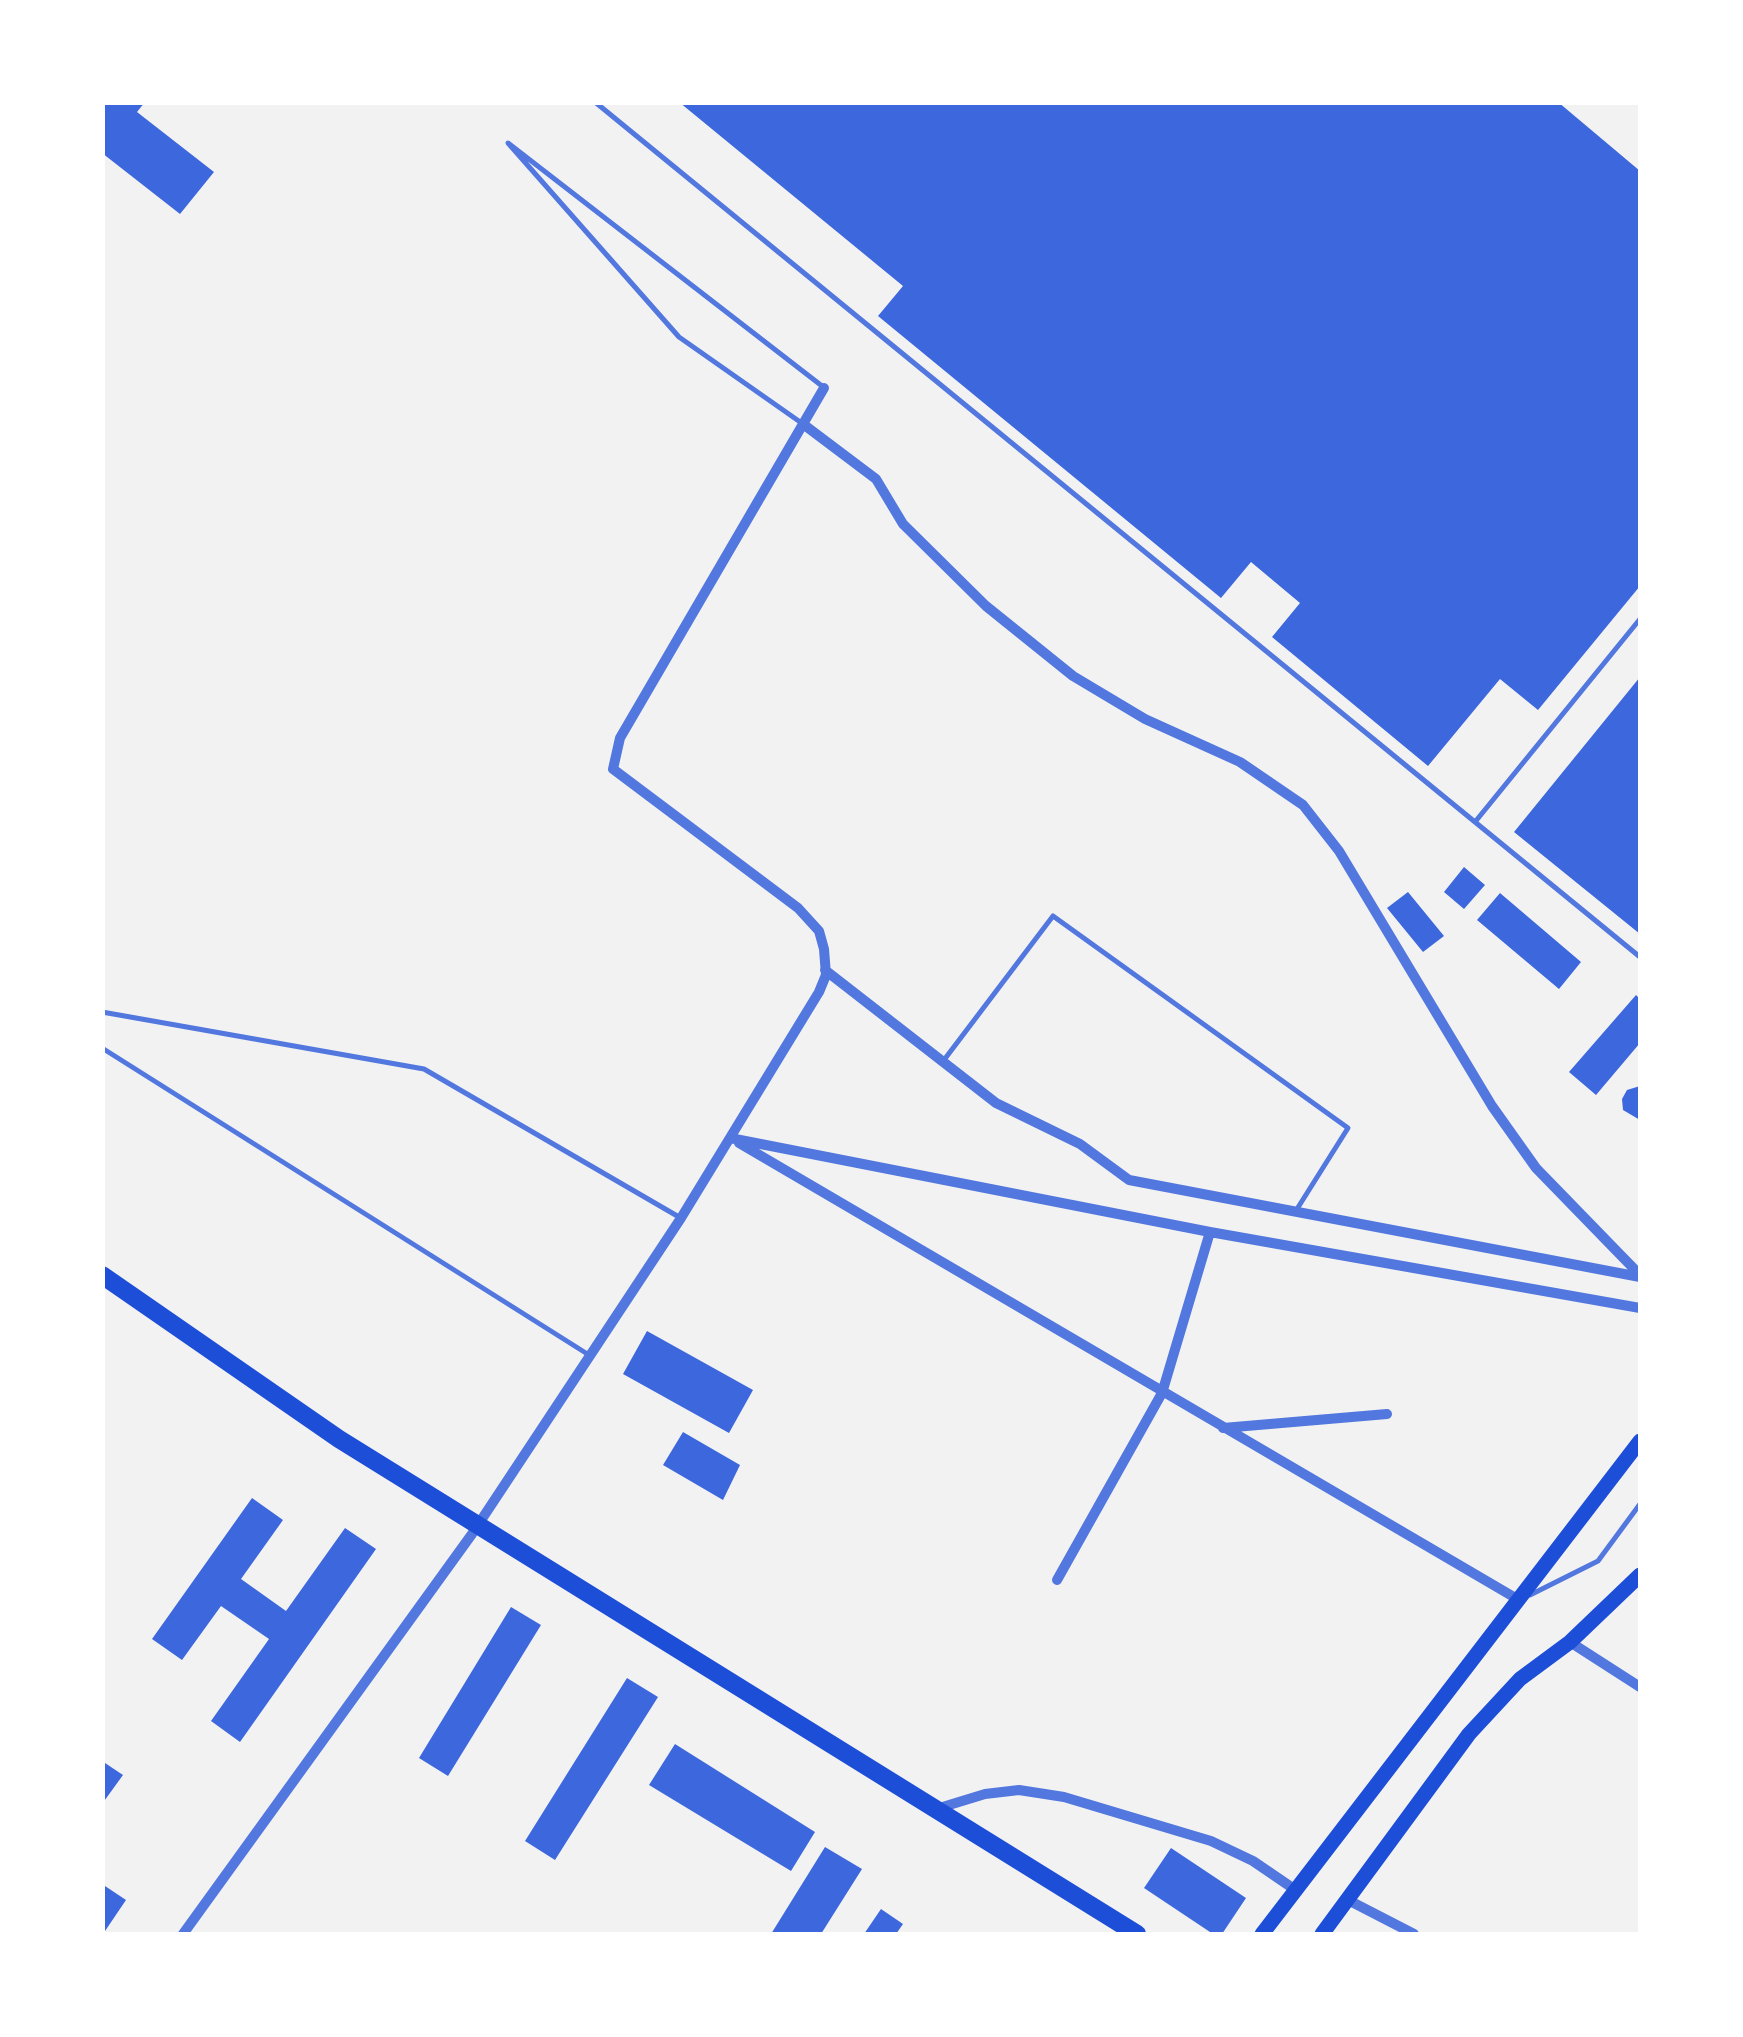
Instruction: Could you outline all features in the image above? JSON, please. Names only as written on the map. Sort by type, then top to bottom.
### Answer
[{"type":"main road","points":[[102,1275],[340,1439],[1137,1934]]},
{"type":"main road","points":[[1262,1934],[1640,1442]]},
{"type":"main road","points":[[1322,1934],[1469,1734],[1520,1679],[1570,1642],[1640,1575]]},
{"type":"street","points":[[183,1934],[478,1525],[681,1218],[820,992],[825,970],[819,930],[798,908],[613,768],[620,738],[824,388]]},
{"type":"street","points":[[803,424],[876,479],[903,524],[986,606],[1072,676],[1145,719],[1240,762],[1304,806],[1340,851],[1492,1106],[1536,1168],[1640,1276]]},
{"type":"street","points":[[825,970],[996,1103],[1080,1144],[1129,1180],[1640,1276]]},
{"type":"street","points":[[730,1138],[1210,1232],[1640,1308]]},
{"type":"street","points":[[730,1138],[1518,1600]]},
{"type":"street","points":[[1057,1580],[1162,1393],[1210,1232]]},
{"type":"street","points":[[1222,1428],[1386,1414]]},
{"type":"street","points":[[1570,1642],[1640,1687]]},
{"type":"street","points":[[936,1810],[972,1797],[1020,1790],[1064,1797],[1211,1841],[1253,1862],[1296,1891]]},
{"type":"street","points":[[1348,1900],[1414,1934]]},
{"type":"lane","points":[[596,102],[1640,957]]},
{"type":"lane","points":[[803,424],[680,337],[508,143],[824,388]]},
{"type":"lane","points":[[1475,822],[1640,619]]},
{"type":"lane","points":[[942,1062],[1053,916],[1348,1128],[1295,1212]]},
{"type":"lane","points":[[102,1012],[424,1068],[681,1218]]},
{"type":"lane","points":[[102,1048],[589,1355]]},
{"type":"lane","points":[[1518,1600],[1598,1562],[1640,1504]]},
{"type":"building","points":[[102,102],[145,102],[137,112],[214,172],[180,214],[102,153]]},
{"type":"building","points":[[679,102],[1558,102],[1640,171],[1640,586],[1538,710],[1500,679],[1428,766],[1272,637],[1300,603],[1251,562],[1221,598],[878,316],[903,286]]},
{"type":"building","points":[[1640,677],[1640,934],[1514,832]]},
{"type":"building","points":[[1464,867],[1485,885],[1464,909],[1444,892]]},
{"type":"building","points":[[1408,892],[1444,936],[1423,952],[1387,908]]},
{"type":"building","points":[[1500,893],[1581,962],[1559,989],[1477,920]]},
{"type":"building","points":[[1636,995],[1640,999],[1640,1043],[1596,1095],[1569,1072]]},
{"type":"building","points":[[1640,1086],[1640,1120],[1623,1110],[1622,1099],[1627,1090]]},
{"type":"building","points":[[647,1331],[753,1390],[729,1433],[623,1374]]},
{"type":"building","points":[[683,1432],[740,1465],[723,1500],[663,1465]]},
{"type":"building","points":[[252,1498],[283,1520],[241,1579],[286,1611],[345,1528],[376,1549],[240,1742],[211,1721],[269,1639],[221,1606],[182,1660],[152,1639]]},
{"type":"building","points":[[511,1607],[541,1625],[448,1776],[419,1758]]},
{"type":"building","points":[[627,1678],[658,1697],[555,1860],[525,1841]]},
{"type":"building","points":[[675,1744],[815,1832],[791,1871],[649,1785]]},
{"type":"building","points":[[102,1761],[123,1775],[102,1804]]},
{"type":"building","points":[[825,1847],[862,1869],[821,1934],[771,1934]]},
{"type":"building","points":[[1171,1848],[1246,1898],[1222,1934],[1213,1934],[1144,1888]]},
{"type":"building","points":[[102,1884],[126,1900],[103,1934],[102,1934]]},
{"type":"building","points":[[881,1909],[903,1924],[896,1934],[864,1934]]}]
